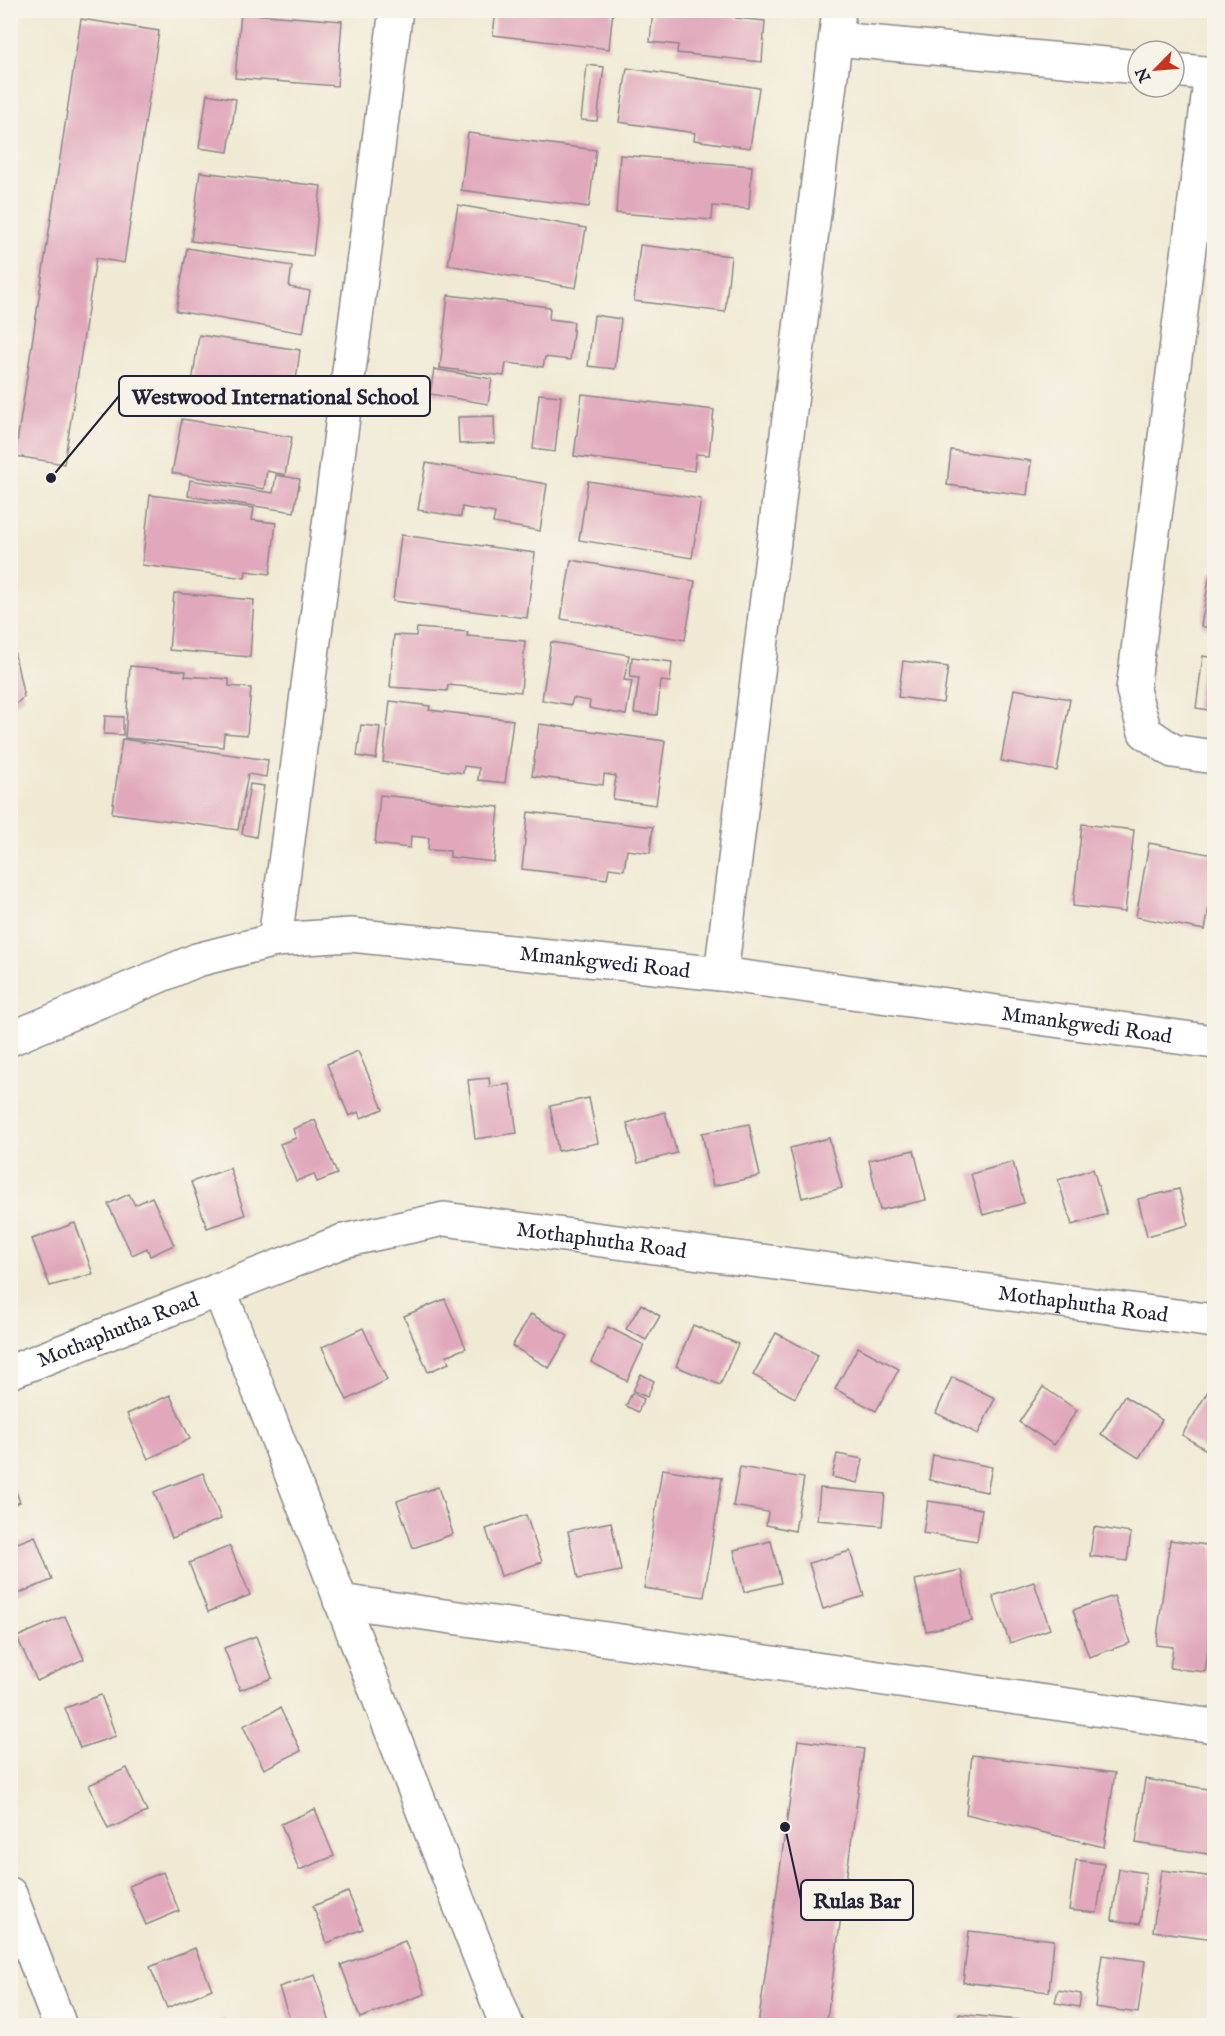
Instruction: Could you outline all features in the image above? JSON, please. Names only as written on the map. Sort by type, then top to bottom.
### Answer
[{"type":"street","points":[[275,940],[396,10]]},
{"type":"street","points":[[721,974],[837,25],[1126,65]]},
{"type":"street","points":[[1186,71],[1213,74],[1133,690],[1145,732],[1173,751],[1215,757]]},
{"type":"street","name":"Mmankgwedi Road","points":[[10,1039],[197,960],[275,940],[351,935],[721,974],[1215,1042]]},
{"type":"street","name":"Mothaphutha Road","points":[[10,1372],[343,1241],[444,1219],[1215,1321]]},
{"type":"street","points":[[219,1289],[507,2025]]},
{"type":"street","points":[[340,1601],[1215,1726]]},
{"type":"street","points":[[10,1894],[60,2025]]},
{"type":"building","points":[[496,10],[613,10],[609,49],[493,35]]},
{"type":"building","points":[[653,10],[736,10],[736,18],[765,21],[762,62],[677,53],[678,45],[650,42]]},
{"type":"building","points":[[241,13],[342,21],[337,86],[235,78]]},
{"type":"building","points":[[81,19],[159,31],[124,263],[96,258],[64,464],[15,456]]},
{"type":"building","points":[[587,65],[604,67],[597,121],[581,120]]},
{"type":"building","points":[[627,68],[759,88],[750,148],[694,140],[695,133],[619,122]]},
{"type":"building","points":[[207,94],[236,99],[228,152],[199,148]]},
{"type":"building","points":[[468,133],[596,150],[589,207],[461,190]]},
{"type":"building","points":[[620,155],[752,166],[749,209],[713,206],[712,220],[616,213]]},
{"type":"building","points":[[200,172],[321,186],[313,256],[191,241]]},
{"type":"building","points":[[458,205],[586,228],[576,288],[448,265]]},
{"type":"building","points":[[640,245],[731,256],[725,312],[634,301]]},
{"type":"building","points":[[187,248],[292,266],[289,287],[310,291],[303,333],[176,311]]},
{"type":"building","points":[[448,295],[550,307],[549,319],[574,322],[570,360],[545,357],[543,367],[506,363],[504,376],[440,368]]},
{"type":"building","points":[[594,315],[621,319],[615,369],[588,366]]},
{"type":"building","points":[[199,335],[300,350],[294,396],[282,393],[279,410],[190,397]]},
{"type":"building","points":[[434,369],[492,379],[488,404],[430,394]]},
{"type":"building","points":[[539,394],[561,396],[555,452],[533,449]]},
{"type":"building","points":[[582,394],[714,410],[709,455],[696,454],[694,471],[574,456]]},
{"type":"building","points":[[494,416],[495,443],[459,444],[458,417]]},
{"type":"building","points":[[182,419],[292,437],[285,475],[267,471],[264,489],[172,473]]},
{"type":"building","points":[[951,450],[1031,461],[1027,495],[947,485]]},
{"type":"building","points":[[426,463],[547,484],[540,531],[493,523],[495,513],[462,507],[461,517],[418,510]]},
{"type":"building","points":[[276,475],[300,479],[294,512],[188,496],[190,480],[273,493]]},
{"type":"building","points":[[588,481],[701,499],[692,558],[579,540]]},
{"type":"building","points":[[150,495],[254,508],[252,520],[276,523],[270,574],[246,571],[245,578],[142,565]]},
{"type":"building","points":[[401,535],[535,553],[527,618],[393,601]]},
{"type":"building","points":[[571,560],[695,581],[685,640],[561,619]]},
{"type":"building","points":[[1210,573],[1214,573],[1214,629],[1201,626]]},
{"type":"building","points":[[174,593],[254,600],[250,657],[169,650]]},
{"type":"building","points":[[417,628],[468,632],[467,636],[525,641],[521,692],[448,685],[447,691],[390,687],[394,635],[416,636]]},
{"type":"building","points":[[10,632],[24,697],[10,709]]},
{"type":"building","points":[[551,642],[629,655],[624,680],[632,681],[626,715],[589,708],[590,701],[573,698],[571,705],[542,700]]},
{"type":"building","points":[[1203,656],[1214,658],[1214,711],[1196,708]]},
{"type":"building","points":[[632,657],[672,662],[670,682],[661,681],[657,715],[634,713],[639,678],[630,677]]},
{"type":"building","points":[[903,661],[948,667],[943,703],[898,697]]},
{"type":"building","points":[[130,666],[186,671],[185,676],[229,679],[229,686],[251,688],[247,735],[224,733],[223,747],[125,738]]},
{"type":"building","points":[[1014,689],[1070,699],[1057,771],[1001,761]]},
{"type":"building","points":[[390,701],[430,706],[429,710],[513,720],[505,783],[478,780],[479,768],[464,766],[463,773],[383,762]]},
{"type":"building","points":[[105,716],[123,717],[123,735],[104,734]]},
{"type":"building","points":[[539,724],[665,741],[656,805],[613,799],[616,776],[604,774],[603,785],[532,776]]},
{"type":"building","points":[[361,725],[380,727],[376,759],[357,756]]},
{"type":"building","points":[[122,739],[268,760],[266,777],[248,774],[238,830],[112,813]]},
{"type":"building","points":[[250,784],[264,786],[256,837],[242,834]]},
{"type":"building","points":[[380,795],[499,807],[494,862],[450,857],[450,851],[428,850],[429,838],[411,836],[410,848],[375,844]]},
{"type":"building","points":[[528,812],[653,827],[650,853],[627,850],[624,870],[609,868],[607,879],[522,869]]},
{"type":"building","points":[[1082,824],[1134,830],[1125,912],[1073,906]]},
{"type":"building","points":[[1149,843],[1214,855],[1214,876],[1205,930],[1136,917]]},
{"type":"building","points":[[358,1051],[383,1109],[361,1118],[359,1112],[349,1116],[327,1064]]},
{"type":"building","points":[[489,1078],[490,1087],[510,1084],[517,1133],[475,1139],[468,1080]]},
{"type":"building","points":[[589,1098],[598,1143],[558,1151],[550,1106]]},
{"type":"building","points":[[665,1112],[677,1153],[638,1163],[627,1123]]},
{"type":"building","points":[[315,1120],[337,1174],[317,1182],[314,1174],[296,1181],[280,1144],[296,1138],[293,1129]]},
{"type":"building","points":[[749,1124],[760,1176],[713,1186],[702,1133]]},
{"type":"building","points":[[829,1138],[842,1188],[802,1198],[790,1148]]},
{"type":"building","points":[[914,1150],[926,1200],[880,1210],[869,1160]]},
{"type":"building","points":[[1013,1162],[1024,1203],[983,1215],[971,1174]]},
{"type":"building","points":[[230,1168],[245,1215],[207,1228],[191,1182]]},
{"type":"building","points":[[1093,1169],[1107,1214],[1072,1225],[1058,1180]]},
{"type":"building","points":[[1179,1189],[1188,1225],[1147,1236],[1138,1199]]},
{"type":"building","points":[[129,1194],[135,1205],[152,1197],[174,1245],[150,1256],[147,1248],[132,1255],[108,1204]]},
{"type":"building","points":[[75,1223],[93,1274],[50,1286],[32,1239]]},
{"type":"building","points":[[445,1299],[466,1348],[446,1356],[449,1363],[428,1372],[404,1316]]},
{"type":"building","points":[[641,1304],[660,1316],[646,1340],[626,1329]]},
{"type":"building","points":[[531,1314],[568,1336],[549,1368],[512,1346]]},
{"type":"building","points":[[693,1325],[738,1344],[720,1385],[676,1366]]},
{"type":"building","points":[[608,1327],[644,1345],[627,1381],[591,1362]]},
{"type":"building","points":[[363,1328],[387,1380],[347,1400],[322,1347]]},
{"type":"building","points":[[776,1333],[818,1355],[795,1398],[753,1375]]},
{"type":"building","points":[[858,1347],[899,1369],[876,1411],[835,1389]]},
{"type":"building","points":[[641,1374],[654,1381],[647,1397],[633,1391]]},
{"type":"building","points":[[952,1377],[995,1398],[978,1434],[936,1413]]},
{"type":"building","points":[[1043,1387],[1077,1410],[1054,1445],[1019,1422]]},
{"type":"building","points":[[1208,1391],[1214,1395],[1214,1455],[1182,1435]]},
{"type":"building","points":[[632,1393],[644,1399],[638,1412],[626,1406]]},
{"type":"building","points":[[170,1395],[190,1439],[148,1459],[127,1414]]},
{"type":"building","points":[[1124,1396],[1162,1420],[1139,1458],[1101,1434]]},
{"type":"building","points":[[837,1454],[863,1459],[858,1483],[832,1477]]},
{"type":"building","points":[[933,1455],[992,1467],[987,1492],[929,1480]]},
{"type":"building","points":[[740,1467],[804,1478],[795,1531],[766,1525],[768,1512],[733,1506]]},
{"type":"building","points":[[662,1469],[722,1478],[704,1597],[644,1588]]},
{"type":"building","points":[[203,1473],[221,1519],[172,1538],[154,1492]]},
{"type":"building","points":[[10,1477],[20,1502],[10,1506]]},
{"type":"building","points":[[438,1487],[453,1534],[413,1548],[397,1501]]},
{"type":"building","points":[[820,1488],[885,1494],[882,1526],[817,1520]]},
{"type":"building","points":[[928,1501],[982,1509],[977,1541],[923,1533]]},
{"type":"building","points":[[526,1515],[542,1562],[501,1576],[486,1529]]},
{"type":"building","points":[[611,1522],[621,1571],[578,1579],[568,1531]]},
{"type":"building","points":[[1094,1527],[1131,1533],[1127,1561],[1090,1556]]},
{"type":"building","points":[[35,1536],[52,1580],[10,1597],[10,1546]]},
{"type":"building","points":[[1170,1540],[1214,1546],[1214,1604],[1205,1672],[1170,1668],[1173,1647],[1156,1645]]},
{"type":"building","points":[[771,1541],[781,1583],[744,1592],[734,1550]]},
{"type":"building","points":[[230,1546],[250,1595],[208,1612],[189,1563]]},
{"type":"building","points":[[850,1551],[864,1596],[823,1609],[809,1563]]},
{"type":"building","points":[[961,1570],[972,1621],[926,1631],[915,1580]]},
{"type":"building","points":[[1034,1582],[1050,1629],[1010,1643],[993,1596]]},
{"type":"building","points":[[1114,1596],[1130,1643],[1089,1657],[1073,1610]]},
{"type":"building","points":[[65,1616],[84,1659],[37,1681],[17,1637]]},
{"type":"building","points":[[256,1636],[272,1678],[240,1690],[224,1648]]},
{"type":"building","points":[[101,1695],[116,1736],[80,1748],[65,1708]]},
{"type":"building","points":[[280,1708],[301,1751],[264,1769],[243,1726]]},
{"type":"building","points":[[798,1740],[864,1749],[826,2026],[758,2026]]},
{"type":"building","points":[[972,1755],[1115,1773],[1104,1847],[966,1814]]},
{"type":"building","points":[[127,1768],[147,1812],[108,1829],[89,1785]]},
{"type":"building","points":[[1145,1779],[1214,1790],[1214,1855],[1136,1843]]},
{"type":"building","points":[[315,1809],[334,1856],[299,1870],[281,1824]]},
{"type":"building","points":[[1076,1860],[1104,1864],[1097,1913],[1069,1910]]},
{"type":"building","points":[[1119,1869],[1146,1873],[1140,1924],[1112,1920]]},
{"type":"building","points":[[1161,1870],[1214,1877],[1214,1939],[1153,1931]]},
{"type":"building","points":[[163,1872],[179,1911],[146,1925],[129,1886]]},
{"type":"building","points":[[348,1892],[363,1929],[327,1943],[313,1906]]},
{"type":"building","points":[[969,1931],[1054,1940],[1049,1992],[963,1982]]},
{"type":"building","points":[[405,1941],[425,1994],[360,2018],[341,1965]]},
{"type":"building","points":[[195,1948],[212,1989],[167,2008],[150,1967]]},
{"type":"building","points":[[1102,1955],[1145,1961],[1138,2013],[1095,2007]]},
{"type":"building","points":[[315,1975],[331,2026],[292,2026],[279,1987]]},
{"type":"building","points":[[1058,1990],[1081,1994],[1079,2007],[1055,2003]]},
{"type":"building","points":[[959,2014],[1055,2024],[1055,2026],[958,2026]]},
{"type":"building","points":[[224,2019],[226,2026],[207,2026],[207,2025]]},
{"type":"place","name":"Westwood International School","points":[[51,478]]},
{"type":"place","name":"Rulas Bar","points":[[785,1827]]}]
